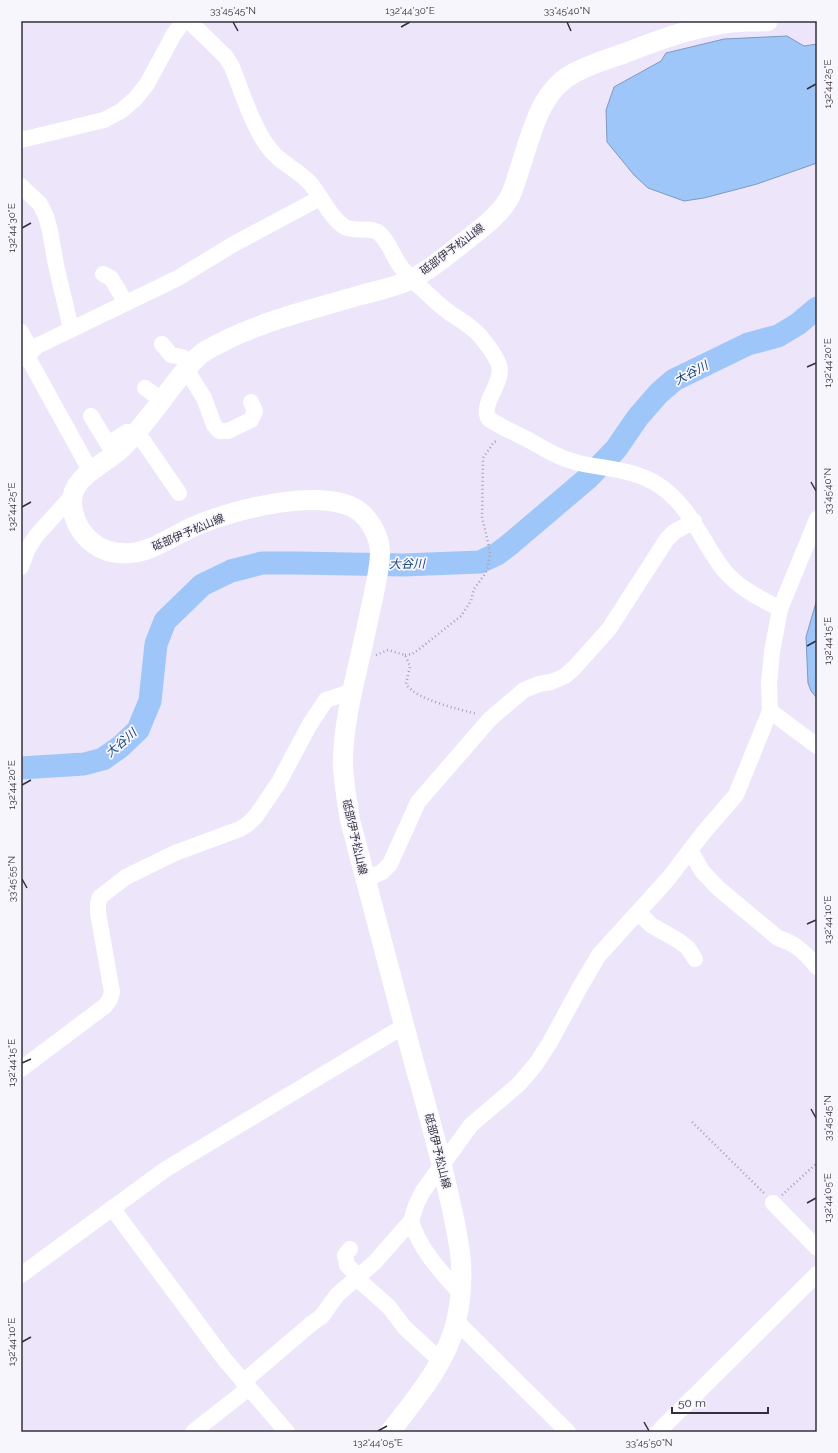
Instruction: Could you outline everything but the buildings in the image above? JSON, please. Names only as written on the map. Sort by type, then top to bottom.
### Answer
[{"type":"main road","name":"砥部伊予松山線","points":[[390,1432],[424,1387],[441,1361],[452,1336],[461,1294],[462,1264],[460,1240],[442,1166],[365,880],[350,820],[344,782],[344,756],[347,721],[381,553],[379,542],[374,529],[359,512],[350,506],[326,500],[293,501],[252,507],[221,516],[196,526],[146,550],[132,553],[110,552],[98,548],[89,542],[76,521],[72,508],[72,496],[76,485],[116,454],[188,367],[198,357],[211,348],[266,323],[387,288],[412,279],[442,260],[484,226],[502,209],[510,197],[546,98],[558,84],[568,77],[593,64],[699,28],[726,23],[768,21]]},
{"type":"street","points":[[21,140],[104,120],[121,111],[135,99],[147,84],[174,34],[184,21]]},
{"type":"street","points":[[190,21],[226,57],[232,67],[263,139],[276,155],[310,183],[337,220],[346,227],[357,230],[372,230],[380,234],[388,244],[400,267],[448,312],[469,326],[480,336],[499,365],[500,372],[487,408],[487,415],[494,423],[564,458],[588,465],[605,467],[643,476],[658,484],[676,499],[694,521],[724,570],[740,586],[780,609]]},
{"type":"street","points":[[21,186],[40,204],[46,216],[71,330]]},
{"type":"street","points":[[26,356],[37,346],[178,278],[232,245],[320,198]]},
{"type":"street","points":[[103,274],[111,278],[126,303]]},
{"type":"street","points":[[21,332],[26,356],[91,472]]},
{"type":"street","points":[[162,344],[171,355],[182,357],[204,398],[214,425],[219,431],[228,431],[251,420],[255,411],[251,402]]},
{"type":"street","points":[[146,388],[162,400]]},
{"type":"street","points":[[91,416],[108,444],[127,432],[134,434],[179,493]]},
{"type":"street","points":[[21,567],[27,550],[36,536],[72,496]]},
{"type":"street","points":[[193,1432],[311,1324],[322,1316],[337,1295],[375,1262],[411,1221],[416,1205],[423,1191],[471,1125],[519,1084],[536,1064],[549,1044],[599,955],[668,879],[690,850],[736,796],[770,711],[770,665],[780,609],[817,519]]},
{"type":"street","points":[[365,880],[382,872],[390,864],[418,802],[490,719],[524,690],[565,676],[574,668],[609,629],[667,540],[674,532],[694,521]]},
{"type":"street","points":[[21,1069],[105,1006],[110,999],[112,992],[98,913],[100,897],[126,877],[175,853],[240,829],[248,824],[256,816],[279,782],[310,724],[326,700],[353,692]]},
{"type":"street","points":[[770,711],[817,746]]},
{"type":"street","points":[[690,850],[702,871],[718,888],[778,938],[799,948],[817,967]]},
{"type":"street","points":[[638,912],[651,926],[679,941],[688,948],[695,959]]},
{"type":"street","points":[[21,1275],[166,1169],[404,1026]]},
{"type":"street","points":[[773,1203],[817,1248]]},
{"type":"street","points":[[112,1208],[225,1360],[287,1432]]},
{"type":"street","points":[[411,1221],[415,1234],[422,1248],[461,1294]]},
{"type":"street","points":[[350,1249],[345,1255],[345,1260],[362,1283],[389,1307],[405,1328],[441,1361]]},
{"type":"street","points":[[658,1432],[817,1274]]},
{"type":"street","points":[[456,1321],[568,1432]]},
{"type":"path","points":[[360,660],[388,650],[405,655],[412,654],[461,616],[471,601],[474,589],[485,574],[488,567],[490,551],[482,517],[483,458],[494,442],[502,439],[512,432]]},
{"type":"path","points":[[405,655],[410,666],[406,684],[409,689],[426,698],[490,719]]},
{"type":"path","points":[[692,1122],[773,1203],[817,1163]]},
{"type":"water","points":[[787,36],[804,46],[817,44],[817,163],[757,184],[704,198],[684,201],[648,188],[634,175],[607,142],[606,110],[614,87],[661,61],[666,53],[724,39]]},
{"type":"water","points":[[817,599],[817,698],[811,691],[808,683],[806,637]]},
{"type":"waterway","name":"大谷川","points":[[21,768],[84,764],[103,759],[120,747],[138,730],[150,701],[156,644],[165,621],[202,585],[231,571],[262,563],[403,565],[480,562],[497,554],[509,545],[588,478],[616,449],[638,417],[659,393],[674,380],[748,344],[778,336],[798,324],[817,308]]}]
